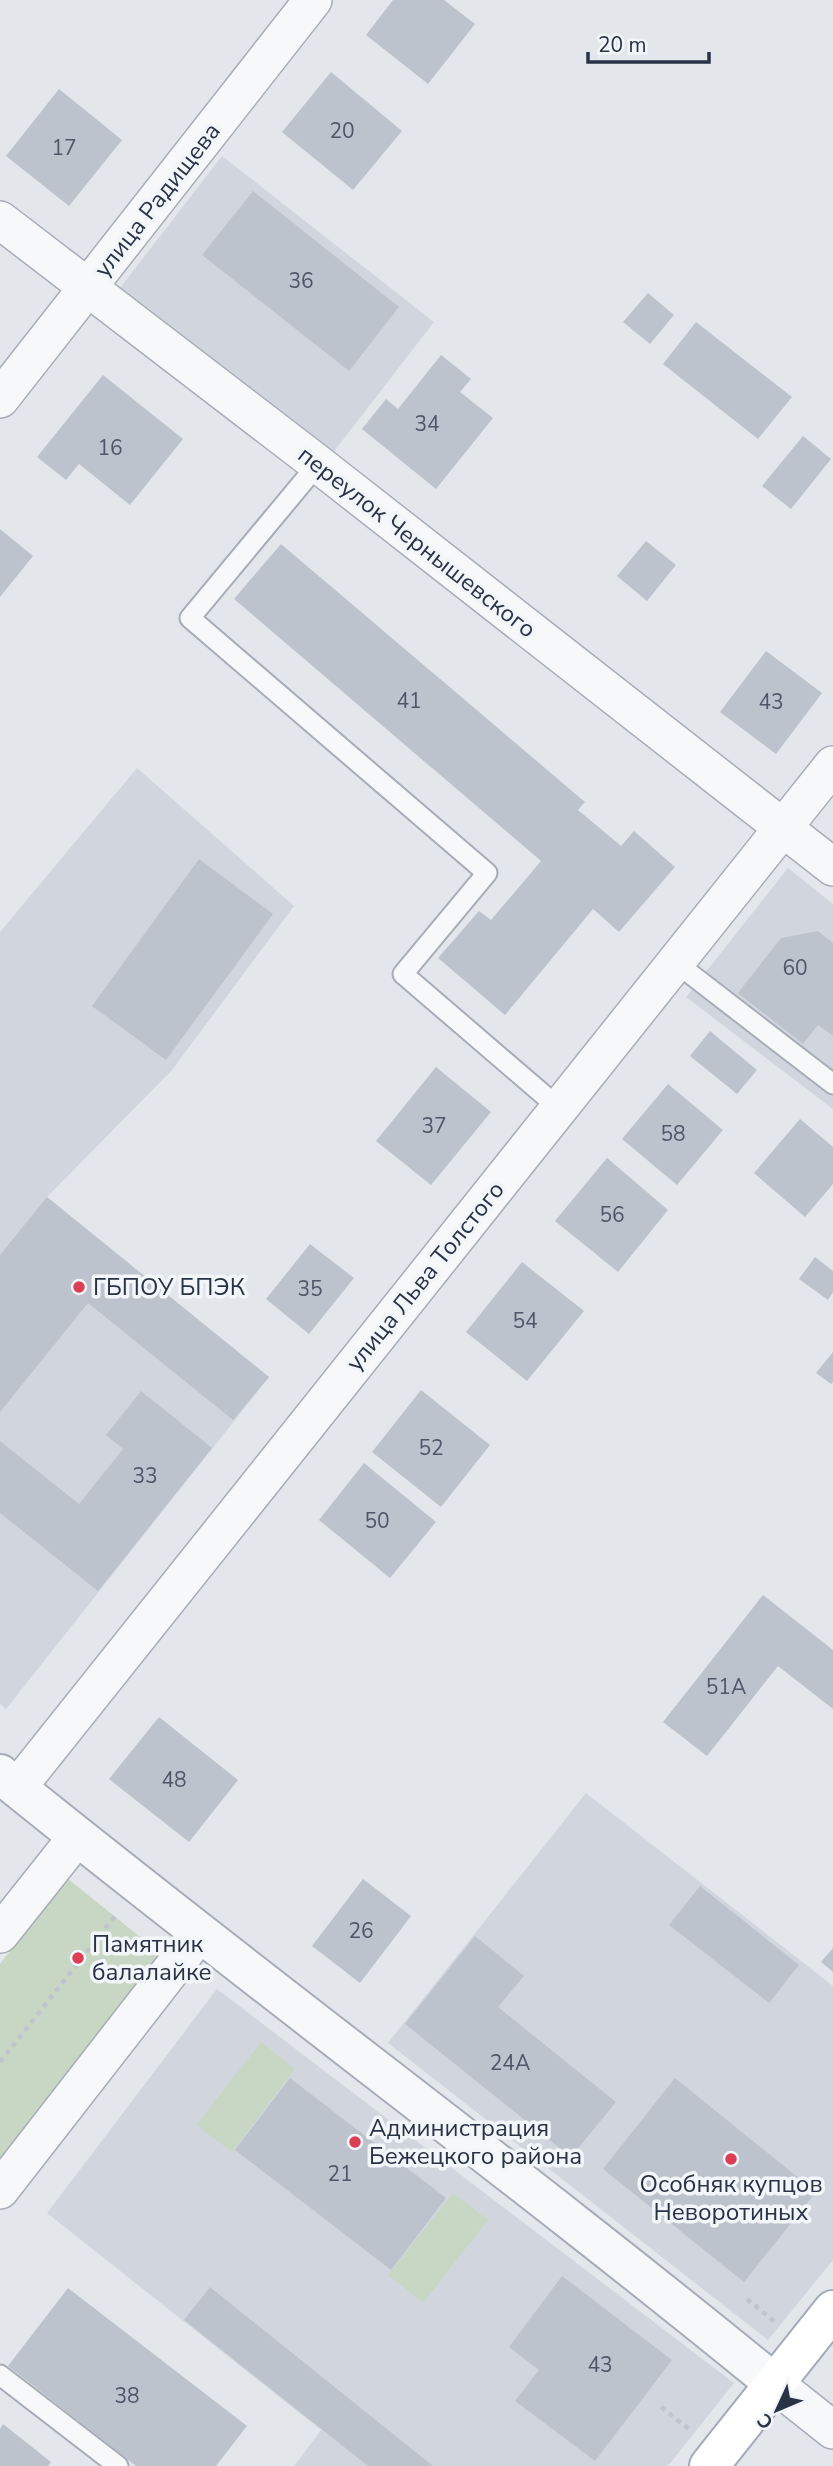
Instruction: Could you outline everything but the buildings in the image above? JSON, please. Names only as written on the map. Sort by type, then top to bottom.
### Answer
[{"type":"main road","points":[[709,2466],[833,2310]]},
{"type":"street","name":"улица Радищева","points":[[0,399],[313,0]]},
{"type":"street","name":"переулок Чернышевского","points":[[0,220],[833,867]]},
{"type":"street","name":"улица Льва Толстого","points":[[9,1781],[559,1108],[833,765]]},
{"type":"street","points":[[9,1781],[77,1837],[552,2206],[833,2430]]},
{"type":"street","points":[[0,1934],[77,1837]]},
{"type":"street","points":[[0,2190],[200,1933]]},
{"type":"lane","points":[[317,464],[190,618],[488,873],[403,974],[559,1108]]},
{"type":"lane","points":[[676,962],[833,1084]]},
{"type":"lane","points":[[0,2375],[118,2466]]},
{"type":"path","points":[[0,2062],[139,1885]]},
{"type":"shaded area","points":[[222,156],[434,322],[332,454],[120,288]]},
{"type":"shaded area","name":"ГБПОУ БПЭК","points":[[137,768],[294,906],[172,1070],[47,1197],[269,1377],[6,1709],[0,1704],[0,932]]},
{"type":"shaded area","points":[[788,868],[833,904],[833,1109],[686,997]]},
{"type":"shaded area","points":[[586,1793],[833,1986],[833,2260],[768,2340],[388,2043]]},
{"type":"shaded area","points":[[217,1989],[734,2383],[668,2466],[294,2466],[321,2430],[47,2213]]},
{"type":"green space","points":[[67,1878],[160,1953],[0,2158],[0,1964]]},
{"type":"green space","points":[[261,2042],[295,2069],[232,2152],[196,2125]]},
{"type":"green space","points":[[453,2193],[488,2220],[423,2303],[388,2275]]},
{"type":"place","name":"ГБПОУ БПЭК","points":[[79,1287]]},
{"type":"place","name":"Памятник балалайке","points":[[78,1958]]},
{"type":"place","name":"Администрация Бежецкого района","points":[[355,2142]]},
{"type":"place","name":"Особняк купцов Неворотиных","points":[[731,2159]]}]
